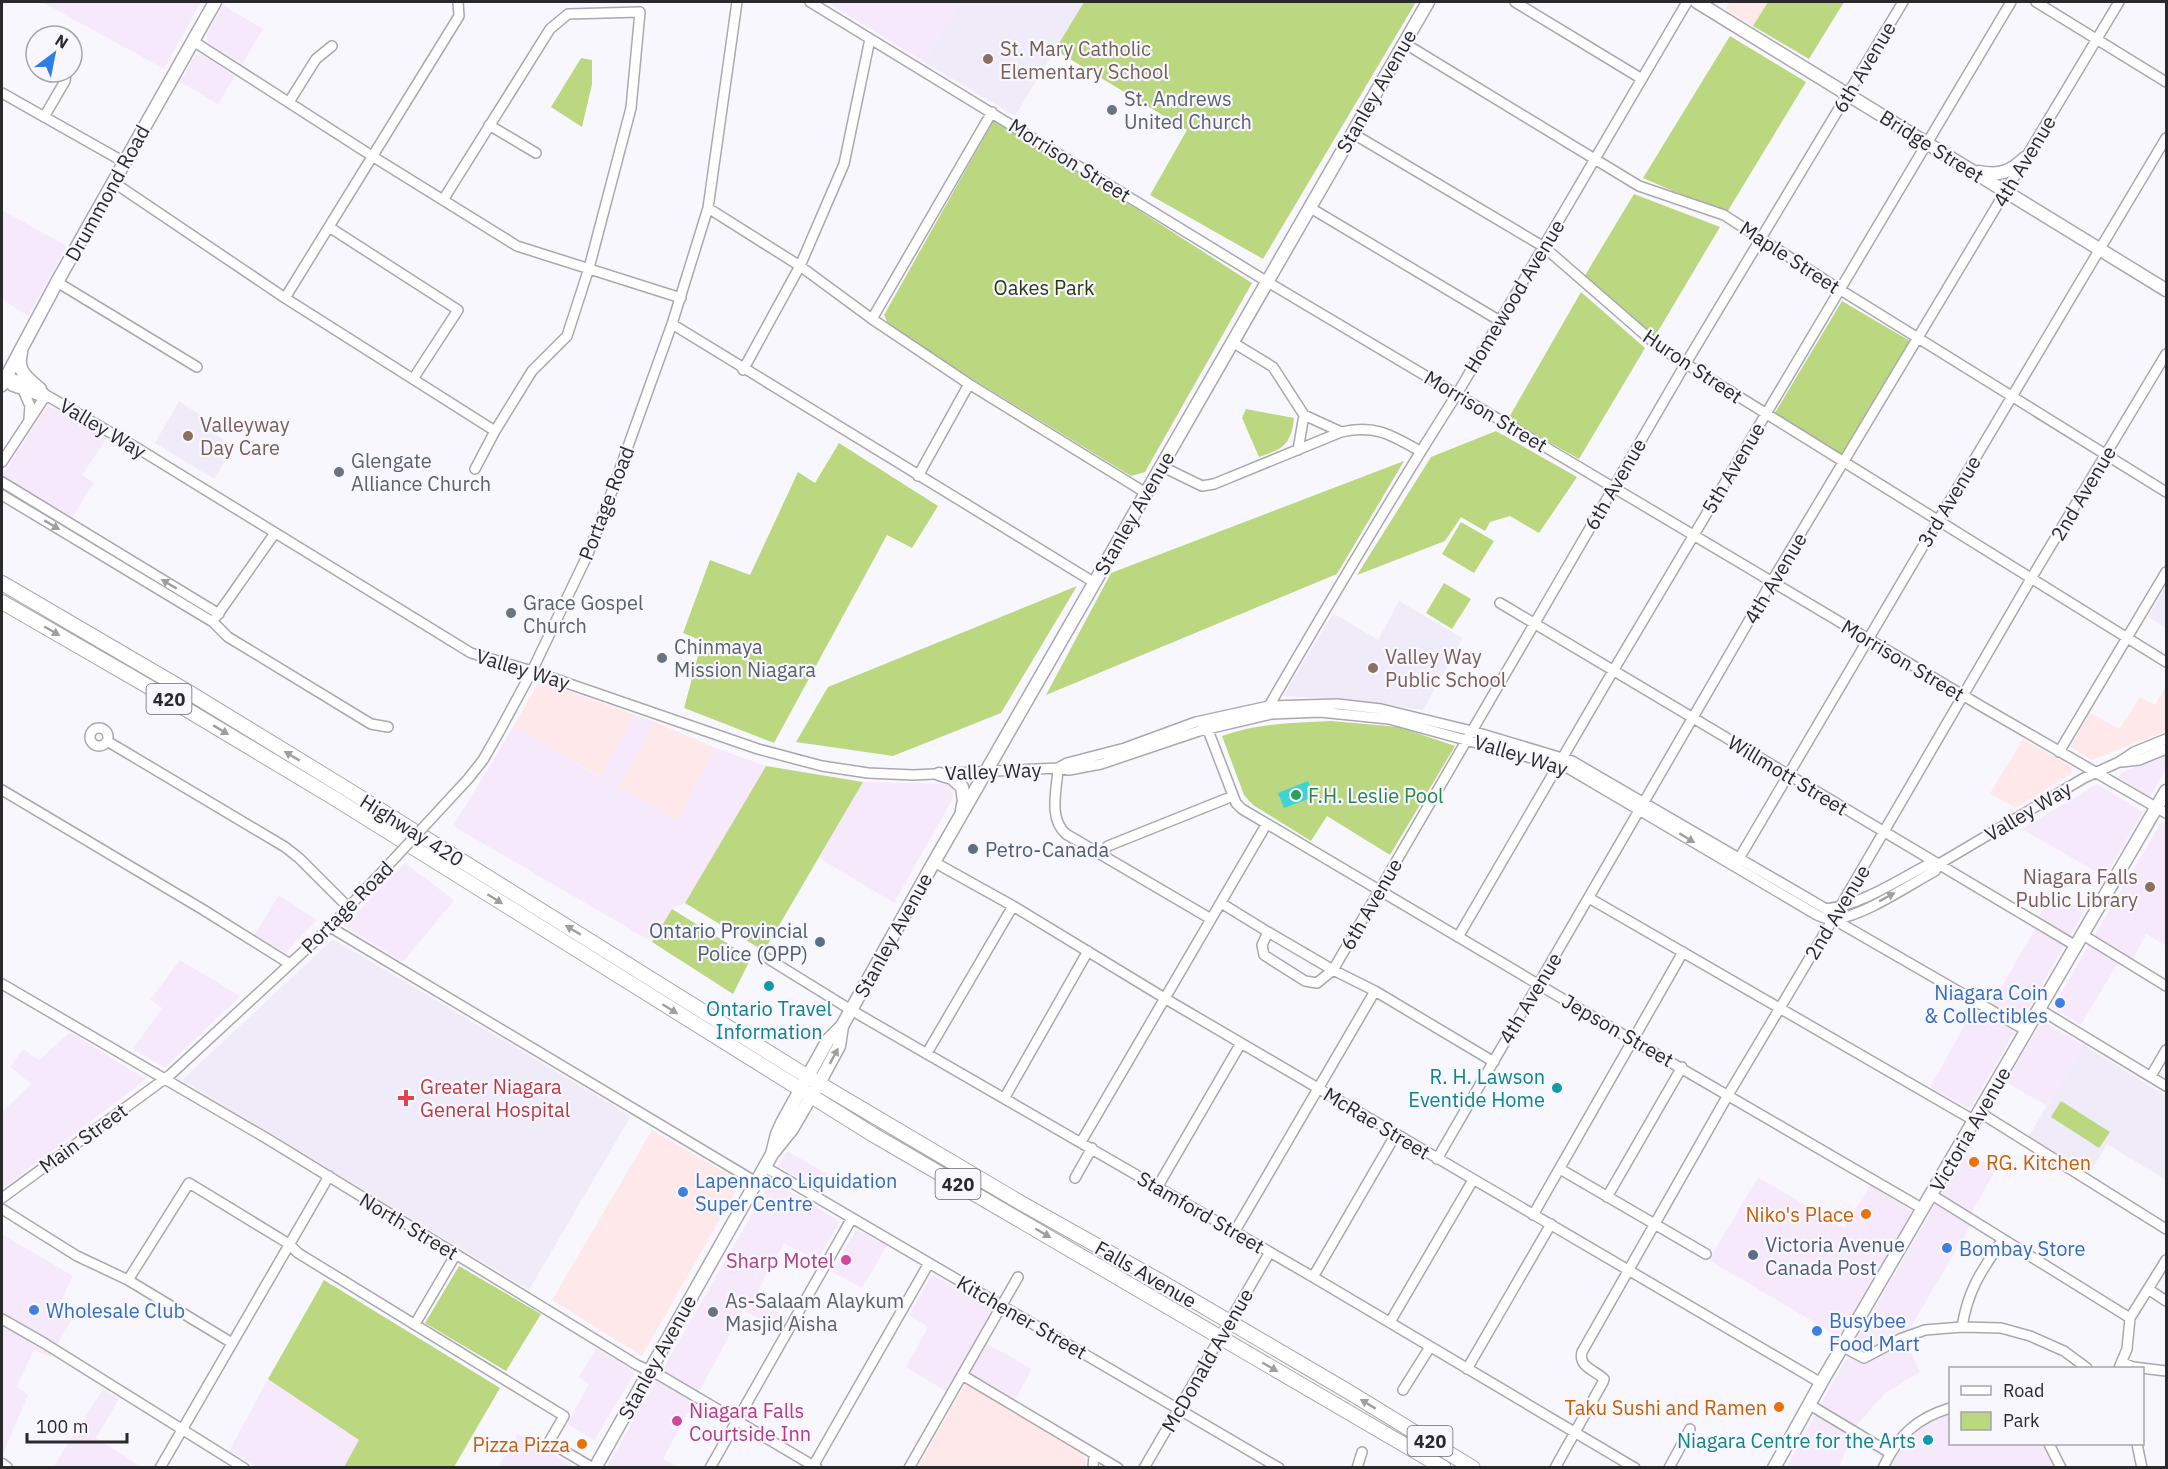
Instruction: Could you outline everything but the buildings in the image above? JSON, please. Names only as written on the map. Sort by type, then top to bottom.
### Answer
[{"type":"highway","name":"Highway 420","points":[[2,584],[190,693],[342,786],[811,1088]]},
{"type":"highway","name":"Highway 420","points":[[2,602],[334,798],[811,1088]]},
{"type":"highway","name":"Falls Avenue","points":[[811,1088],[1229,1321],[1473,1467]]},
{"type":"highway","name":"Falls Avenue","points":[[811,1088],[1220,1336],[1444,1467]]},
{"type":"main road","name":"Drummond Road","points":[[3,381],[215,2]]},
{"type":"main road","name":"Stanley Avenue","points":[[594,1467],[772,1154],[792,1129],[811,1088],[839,1046],[842,1026],[934,862],[1428,2]]},
{"type":"main road","name":"Bridge Street","points":[[1697,2],[2166,290]]},
{"type":"main road","points":[[1972,171],[1986,174],[2001,173],[2014,169],[2025,158]]},
{"type":"main road","points":[[26,340],[19,361],[20,368],[23,375],[43,392]]},
{"type":"main road","points":[[939,774],[952,778],[962,787],[964,801],[960,818]]},
{"type":"main road","name":"Victoria Avenue","points":[[1779,1465],[1821,1383],[2079,940],[2162,811],[2166,791]]},
{"type":"main road","points":[[2,1465],[6,1467]]},
{"type":"street","points":[[285,298],[459,16],[458,2]]},
{"type":"street","name":"Portage Road","points":[[165,1078],[330,927],[468,779],[483,760],[532,671],[592,545],[681,298],[708,208],[737,2]]},
{"type":"street","name":"Morrison Street","points":[[810,2],[1266,282],[1963,696],[2162,811]]},
{"type":"street","points":[[1515,2],[1642,79]]},
{"type":"street","name":"Homewood Avenue","points":[[1270,710],[1420,451],[1457,394],[1687,2]]},
{"type":"street","name":"6th Avenue","points":[[1333,970],[1686,363],[1903,2]]},
{"type":"street","name":"5th Avenue","points":[[1458,937],[1765,414],[2011,2]]},
{"type":"street","points":[[2036,2],[2166,82]]},
{"type":"street","name":"4th Avenue","points":[[1437,1159],[1772,581],[2119,2]]},
{"type":"street","points":[[443,200],[550,29],[568,14],[639,12],[631,108],[589,268],[567,336],[532,371],[495,431],[475,469]]},
{"type":"street","points":[[743,370],[800,266],[844,164],[870,39]]},
{"type":"street","points":[[193,40],[372,156],[517,246],[681,298]]},
{"type":"street","name":"Maple Street","points":[[1404,43],[1639,186],[1724,215],[1839,290],[2166,492]]},
{"type":"street","points":[[289,102],[316,59],[332,46]]},
{"type":"street","points":[[44,117],[63,84]]},
{"type":"street","points":[[2,93],[124,162]]},
{"type":"street","points":[[872,320],[992,112]]},
{"type":"street","points":[[489,125],[536,153]]},
{"type":"street","name":"Huron Street","points":[[1352,133],[1544,247],[1659,347],[2166,662]]},
{"type":"street","name":"3rd Avenue","points":[[1737,862],[2166,138]]},
{"type":"street","points":[[113,182],[285,298],[495,431]]},
{"type":"street","points":[[1309,207],[1500,321]]},
{"type":"street","points":[[708,208],[800,266],[872,320],[969,384],[1146,493]]},
{"type":"street","points":[[329,226],[458,310],[413,380]]},
{"type":"street","points":[[57,282],[197,367]]},
{"type":"street","points":[[672,324],[743,370],[1095,583]]},
{"type":"street","points":[[1232,342],[1273,367],[1304,415],[1341,432]]},
{"type":"street","name":"2nd Avenue","points":[[1555,1467],[1604,1379],[1585,1366],[1581,1361],[1582,1352],[1728,1095],[2032,577],[2166,354]]},
{"type":"street","name":"Valley Way","points":[[3,381],[11,378],[43,392],[471,653],[532,671],[778,755],[822,766],[868,773],[913,775],[1058,768],[1067,763],[1106,754],[1206,724],[1270,710],[1337,704],[1360,706],[1415,716],[1469,735],[1583,766],[1642,806],[1737,862],[1826,909],[1840,907],[1929,864],[1939,864]]},
{"type":"street","name":"Valley Way","points":[[3,381],[40,396],[43,392]]},
{"type":"street","points":[[918,476],[969,384]]},
{"type":"street","points":[[23,390],[31,410],[26,426]]},
{"type":"street","points":[[2,462],[26,426],[43,392]]},
{"type":"street","points":[[1298,450],[1304,415]]},
{"type":"street","points":[[1161,466],[1202,486],[1214,484],[1341,432],[1357,428],[1385,432],[1420,451]]},
{"type":"street","points":[[2,482],[216,618],[228,637],[371,724],[388,727]]},
{"type":"street","points":[[2,495],[216,618]]},
{"type":"street","points":[[216,618],[275,533]]},
{"type":"street","points":[[2059,752],[2166,572]]},
{"type":"street","name":"Willmott Street","points":[[1500,603],[1939,864],[2166,986]]},
{"type":"street","name":"Jepson Street","points":[[1206,724],[1233,796],[1242,809],[1923,1209]]},
{"type":"street","name":"Valley Way","points":[[1737,862],[1817,915],[1826,919],[1852,915],[1935,871],[1939,864],[2095,773],[2134,752],[2166,739]]},
{"type":"street","points":[[107,741],[285,847],[299,858],[348,908]]},
{"type":"street","name":"Valley Way","points":[[2119,762],[2139,760],[2166,749]]},
{"type":"street","points":[[1058,768],[1055,819],[1066,834],[1211,920]]},
{"type":"street","points":[[2,790],[290,964]]},
{"type":"street","points":[[1101,854],[1108,846],[1233,796]]},
{"type":"street","points":[[1082,1142],[1266,825]]},
{"type":"street","name":"McRae Street","points":[[934,862],[1821,1383]]},
{"type":"street","points":[[1589,898],[1977,1117],[2166,1229]]},
{"type":"street","points":[[1221,903],[1494,1062]]},
{"type":"street","points":[[927,1053],[1012,906]]},
{"type":"street","points":[[1833,919],[2027,1031]]},
{"type":"street","points":[[330,927],[756,1182]]},
{"type":"street","points":[[1268,932],[1262,945],[1264,955],[1305,981],[1317,983],[1333,970]]},
{"type":"street","points":[[1005,1097],[1088,951]]},
{"type":"street","points":[[1533,1215],[1683,952]]},
{"type":"street","name":"Stamford Street","points":[[767,958],[851,1010],[1313,1276],[1635,1467]]},
{"type":"street","name":"North Street","points":[[2,984],[165,1078],[637,1365],[649,1369],[814,1467]]},
{"type":"street","points":[[1235,1232],[1375,991]]},
{"type":"street","points":[[2039,1009],[2166,1086]]},
{"type":"street","points":[[1158,1186],[1241,1043]]},
{"type":"street","points":[[2151,1076],[2166,1050]]},
{"type":"street","points":[[1607,1197],[1682,1068]]},
{"type":"street","name":"Main Street","points":[[2,1198],[165,1078]]},
{"type":"street","points":[[1313,1276],[1396,1134]]},
{"type":"street","points":[[1075,1178],[1092,1148]]},
{"type":"street","name":"Kitchener Street","points":[[765,1167],[1279,1467]]},
{"type":"street","points":[[1560,1169],[1706,1254]]},
{"type":"street","points":[[160,1467],[328,1176]]},
{"type":"street","points":[[1389,1322],[1473,1180]]},
{"type":"street","points":[[128,1280],[189,1183],[289,1244],[298,1253],[564,1416],[549,1442],[594,1467]]},
{"type":"street","points":[[1932,1195],[2130,1318]]},
{"type":"street","points":[[2,1209],[77,1256],[97,1263],[128,1280],[232,1343]]},
{"type":"street","points":[[710,1467],[852,1218]]},
{"type":"street","points":[[1467,1369],[1551,1224]]},
{"type":"street","points":[[1962,1327],[1966,1304],[1976,1281],[2003,1239]]},
{"type":"street","name":"McDonald Avenue","points":[[1144,1467],[1270,1252]]},
{"type":"street","points":[[415,1324],[456,1254]]},
{"type":"street","points":[[2121,1366],[2130,1332],[2130,1318],[2166,1260]]},
{"type":"street","points":[[814,1467],[929,1263]]},
{"type":"street","points":[[909,1467],[1018,1277]]},
{"type":"street","points":[[2148,1289],[2166,1301]]},
{"type":"street","points":[[2,1319],[244,1467]]},
{"type":"street","points":[[1843,1347],[1857,1355],[1867,1357],[1900,1339],[1925,1330],[1962,1327],[2001,1328],[2030,1336],[2064,1351],[2086,1367]]},
{"type":"street","points":[[1403,1390],[1430,1347]]},
{"type":"street","points":[[2144,1368],[2166,1371]]},
{"type":"street","points":[[962,1375],[1119,1467]]},
{"type":"street","points":[[1810,1405],[1890,1453]]},
{"type":"street","points":[[1883,1467],[1890,1453],[1915,1424],[1932,1414],[1949,1408]]},
{"type":"street","points":[[1669,1467],[1690,1429]]},
{"type":"street","points":[[2050,1445],[2061,1467]]},
{"type":"street","points":[[2137,1445],[2142,1467]]},
{"type":"street","points":[[1357,1467],[1362,1452]]},
{"type":"street","points":[[1093,1467],[1094,1454]]},
{"type":"shaded area","points":[[42,2],[201,2],[164,69]]},
{"type":"shaded area","points":[[827,2],[960,2],[924,62]]},
{"type":"shaded area","name":"St. Mary Catholic Elementary School","points":[[960,2],[1084,2],[1015,116],[924,62]]},
{"type":"shaded area","points":[[1730,2],[1768,2],[1753,26],[1725,9]]},
{"type":"shaded area","points":[[223,5],[263,29],[242,64],[207,42],[207,34]]},
{"type":"shaded area","points":[[195,55],[203,55],[235,76],[218,104],[180,82]]},
{"type":"shaded area","points":[[2,210],[67,246],[28,316],[2,299]]},
{"type":"shaded area","name":"Valleyway Day Care","points":[[179,401],[208,420],[204,428],[234,446],[214,479],[155,443]]},
{"type":"shaded area","points":[[48,405],[108,437],[82,475],[94,483],[72,518],[2,476]]},
{"type":"shaded area","points":[[2166,585],[2166,628],[2148,617]]},
{"type":"shaded area","name":"Valley Way Public School","points":[[1399,601],[1463,638],[1423,710],[1338,699],[1283,696],[1333,613],[1378,640]]},
{"type":"shaded area","points":[[539,681],[636,715],[599,776],[514,726]]},
{"type":"shaded area","points":[[2166,686],[2166,731],[2091,760],[2071,747],[2089,712],[2119,729],[2140,697],[2155,705]]},
{"type":"shaded area","points":[[636,715],[655,722],[618,786],[677,819],[716,748],[766,766],[685,903],[672,909],[652,942],[453,826],[514,726],[598,776]]},
{"type":"shaded area","points":[[655,722],[716,748],[677,820],[618,786]]},
{"type":"shaded area","points":[[2023,739],[2072,767],[2071,774],[2015,808],[1990,793]]},
{"type":"shaded area","points":[[2166,755],[2166,768],[2150,797],[2118,777],[2123,772]]},
{"type":"shaded area","points":[[863,782],[955,784],[952,800],[894,903],[819,858]]},
{"type":"shaded area","points":[[2097,784],[2143,812],[2105,877],[2022,829]]},
{"type":"shaded area","points":[[2166,822],[2166,946],[2146,934],[2129,966],[2119,961],[2081,1025],[2052,1008],[2160,824]]},
{"type":"shaded area","points":[[405,863],[454,900],[403,962],[344,926]]},
{"type":"shaded area","points":[[2052,893],[2085,910],[1970,1109],[1930,1087],[1980,998],[1992,1004],[2041,918],[2039,916]]},
{"type":"shaded area","points":[[279,895],[317,920],[285,953],[254,935]]},
{"type":"shaded area","name":"Greater Niagara General Hospital","points":[[333,939],[631,1116],[529,1290],[182,1080]]},
{"type":"shaded area","points":[[180,960],[240,996],[165,1068],[133,1049],[162,1008],[150,1000]]},
{"type":"shaded area","points":[[2042,1021],[2084,1045],[2047,1106],[2006,1082]]},
{"type":"shaded area","points":[[70,1032],[146,1079],[2,1189],[2,1112],[31,1084],[10,1067],[23,1049],[39,1060]]},
{"type":"shaded area","points":[[2084,1045],[2166,1096],[2166,1180],[2107,1144],[2089,1174],[2028,1137]]},
{"type":"shaded area","points":[[652,1130],[741,1182],[642,1356],[552,1300]]},
{"type":"shaded area","points":[[787,1151],[827,1174],[818,1189],[778,1166]]},
{"type":"shaded area","points":[[1966,1152],[1996,1169],[1966,1223],[1971,1225],[1909,1330],[1908,1347],[1920,1372],[1885,1393],[1858,1424],[1839,1467],[1786,1468],[1856,1340]]},
{"type":"shaded area","points":[[1758,1177],[1844,1228],[1870,1185],[1912,1211],[1839,1337],[1709,1260]]},
{"type":"shaded area","points":[[771,1181],[840,1221],[817,1261],[784,1243],[754,1298],[787,1318],[780,1331],[743,1310],[663,1459],[678,1467],[606,1468]]},
{"type":"shaded area","points":[[856,1229],[887,1246],[862,1288],[832,1272]]},
{"type":"shaded area","points":[[2,1234],[73,1276],[61,1300],[78,1309],[50,1357],[34,1350],[17,1386],[28,1395],[2,1457]]},
{"type":"shaded area","points":[[932,1274],[993,1310],[947,1392],[906,1367],[928,1327],[909,1315]]},
{"type":"shaded area","points":[[986,1343],[1032,1369],[1015,1400],[971,1374]]},
{"type":"shaded area","points":[[596,1348],[632,1370],[634,1374],[594,1440],[567,1424],[589,1384],[579,1377]]},
{"type":"shaded area","points":[[268,1379],[360,1440],[344,1467],[257,1467],[229,1451]]},
{"type":"shaded area","points":[[965,1384],[1083,1452],[1087,1467],[917,1468]]},
{"type":"shaded area","points":[[103,1389],[119,1399],[96,1438],[142,1467],[53,1467]]},
{"type":"shaded area","name":"Niagara Centre for the Arts","points":[[1949,1413],[1949,1445],[2042,1445],[2056,1467],[1888,1468],[1902,1444],[1928,1422]]},
{"type":"shaded area","points":[[518,1434],[539,1445],[575,1467],[498,1467]]},
{"type":"green space","points":[[1084,2],[1416,2],[1263,259],[1150,195],[1187,130],[1055,50]]},
{"type":"green space","points":[[1768,2],[1844,2],[1809,59],[1753,26]]},
{"type":"green space","points":[[1730,36],[1806,82],[1726,214],[1643,178]]},
{"type":"green space","points":[[581,58],[592,60],[592,84],[582,127],[551,107]]},
{"type":"green space","name":"Oakes Park","points":[[995,118],[1252,283],[1145,472],[1131,476],[890,329],[884,315]]},
{"type":"green space","points":[[1634,194],[1720,227],[1654,338],[1584,277]]},
{"type":"green space","points":[[1581,292],[1645,348],[1579,459],[1508,419]]},
{"type":"green space","points":[[1842,301],[1910,341],[1841,457],[1773,416]]},
{"type":"green space","points":[[1246,409],[1294,418],[1291,434],[1284,445],[1259,457],[1242,418]]},
{"type":"green space","points":[[1496,431],[1577,477],[1539,533],[1510,516],[1490,522],[1485,531],[1461,517],[1445,541],[1357,575],[1431,457]]},
{"type":"green space","points":[[839,443],[938,506],[912,548],[887,535],[774,743],[684,708],[702,641],[683,633],[710,560],[750,575],[798,472],[815,483]]},
{"type":"green space","points":[[1404,461],[1337,574],[1046,695],[1111,573]]},
{"type":"green space","points":[[1461,522],[1494,541],[1474,573],[1442,554]]},
{"type":"green space","points":[[1444,583],[1471,599],[1452,629],[1426,613]]},
{"type":"green space","points":[[1077,586],[1001,713],[893,756],[796,742],[828,687]]},
{"type":"green space","points":[[1331,721],[1399,727],[1455,746],[1390,855],[1327,816],[1311,841],[1253,805],[1244,795],[1222,736],[1262,726]]},
{"type":"green space","points":[[766,766],[863,782],[764,951],[685,903]]},
{"type":"green space","points":[[672,909],[751,958],[733,994],[652,942]]},
{"type":"green space","points":[[2061,1101],[2110,1132],[2099,1148],[2051,1117]]},
{"type":"green space","points":[[459,1266],[541,1314],[506,1371],[425,1323]]},
{"type":"green space","points":[[324,1280],[500,1388],[454,1467],[344,1467],[359,1440],[268,1379]]},
{"type":"water","name":"F.H. Leslie Pool","points":[[1308,781],[1314,797],[1284,808],[1278,793]]},
{"type":"place","name":"St. Mary Catholic Elementary School","points":[[988,59]]},
{"type":"place","name":"St. Andrews United Church","points":[[1112,110]]},
{"type":"place","name":"Valleyway Day Care","points":[[188,436]]},
{"type":"place","name":"Glengate Alliance Church","points":[[339,472]]},
{"type":"place","name":"Grace Gospel Church","points":[[511,613]]},
{"type":"place","name":"Chinmaya Mission Niagara","points":[[662,658]]},
{"type":"place","name":"Valley Way Public School","points":[[1373,668]]},
{"type":"place","name":"F.H. Leslie Pool","points":[[1296,795]]},
{"type":"place","name":"Petro-Canada","points":[[973,849]]},
{"type":"place","name":"Niagara Falls Public Library","points":[[2150,887]]},
{"type":"place","name":"Ontario Provincial Police (OPP)","points":[[820,942]]},
{"type":"place","name":"Ontario Travel Information","points":[[769,986]]},
{"type":"place","name":"Niagara Coin & Collectibles","points":[[2060,1003]]},
{"type":"place","name":"R. H. Lawson Eventide Home","points":[[1557,1088]]},
{"type":"place","name":"Greater Niagara General Hospital","points":[[406,1098]]},
{"type":"place","name":"RG. Kitchen","points":[[1974,1162]]},
{"type":"place","name":"Lapennaco Liquidation Super Centre","points":[[683,1192]]},
{"type":"place","name":"Niko's Place","points":[[1866,1214]]},
{"type":"place","name":"Bombay Store","points":[[1947,1248]]},
{"type":"place","name":"Victoria Avenue Canada Post","points":[[1753,1255]]},
{"type":"place","name":"Sharp Motel","points":[[846,1260]]},
{"type":"place","name":"Wholesale Club","points":[[34,1310]]},
{"type":"place","name":"As-Salaam Alaykum Masjid Aisha","points":[[713,1312]]},
{"type":"place","name":"Busybee Food Mart","points":[[1817,1331]]},
{"type":"place","name":"Taku Sushi and Ramen","points":[[1779,1407]]},
{"type":"place","name":"Niagara Falls Courtside Inn","points":[[677,1421]]},
{"type":"place","name":"Niagara Centre for the Arts","points":[[1928,1440]]},
{"type":"place","name":"Pizza Pizza","points":[[582,1444]]}]
